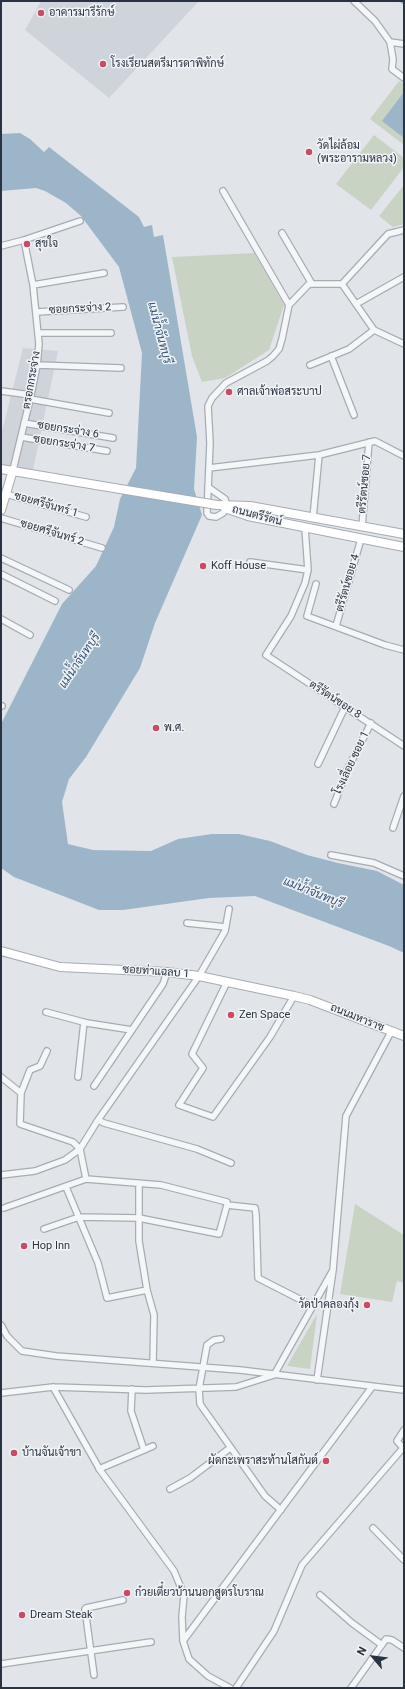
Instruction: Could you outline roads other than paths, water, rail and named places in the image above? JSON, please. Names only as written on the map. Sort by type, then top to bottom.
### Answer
[{"type":"main road","name":"ถนนตรีรัตน์","points":[[1,469],[223,506],[250,506],[404,534]]},
{"type":"main road","points":[[1,510],[13,470]]},
{"type":"main road","name":"ถนนตรีรัตน์","points":[[223,506],[248,516],[404,547]]},
{"type":"main road","name":"ซอยท่าแฉลบ 1","points":[[1,951],[60,967],[167,972],[199,976],[310,1000]]},
{"type":"main road","name":"ถนนมหาราช","points":[[310,1000],[404,1036]]},
{"type":"street","points":[[354,1],[375,21],[390,42],[393,59],[392,69],[404,78]]},
{"type":"street","points":[[390,42],[404,44]]},
{"type":"street","points":[[224,191],[289,305]]},
{"type":"street","points":[[1,246],[24,240],[80,221]]},
{"type":"street","points":[[208,488],[225,499],[219,516],[211,517],[208,515],[208,488],[210,443],[208,410],[210,401],[216,392],[226,382],[267,361],[273,356],[279,348],[282,339],[289,305],[309,284],[342,284],[388,234],[404,230]]},
{"type":"street","points":[[282,233],[312,284]]},
{"type":"street","name":"ตรอกกระจ่าง","points":[[13,470],[37,365],[39,333],[33,285],[24,240]]},
{"type":"street","points":[[33,285],[104,273]]},
{"type":"street","points":[[356,304],[404,277]]},
{"type":"street","points":[[342,284],[374,330],[404,344]]},
{"type":"street","name":"ซอยกระจ่าง 2","points":[[37,312],[123,307]]},
{"type":"street","points":[[310,365],[349,349],[374,330]]},
{"type":"street","points":[[39,333],[111,333]]},
{"type":"street","points":[[331,356],[354,415]]},
{"type":"street","points":[[37,365],[121,368]]},
{"type":"street","points":[[1,391],[109,413]]},
{"type":"street","name":"ซอยกระจ่าง 6","points":[[24,423],[113,438]]},
{"type":"street","name":"ซอยกระจ่าง 7","points":[[21,437],[107,451]]},
{"type":"street","points":[[209,468],[319,455],[376,441],[404,456]]},
{"type":"street","name":"ตรีรัตน์ซอย 7","points":[[362,527],[369,442]]},
{"type":"street","points":[[313,518],[319,455]]},
{"type":"street","name":"ซอยศรีจันทร์ 1","points":[[6,494],[86,517]]},
{"type":"street","name":"ซอยศรีจันทร์ 2","points":[[1,518],[102,548]]},
{"type":"street","points":[[250,562],[308,570],[305,528]]},
{"type":"street","name":"ตรีรัตน์ซอย 4","points":[[336,626],[361,539]]},
{"type":"street","points":[[1,558],[69,590]]},
{"type":"street","name":"ตรีรัตน์ซอย 8","points":[[308,570],[301,596],[266,655],[404,746]]},
{"type":"street","points":[[1,574],[55,601]]},
{"type":"street","points":[[316,584],[307,616],[385,645],[404,650]]},
{"type":"street","points":[[1,619],[30,635]]},
{"type":"street","points":[[318,764],[345,707]]},
{"type":"street","name":"โรงเลื่อย ซอย 1","points":[[334,804],[348,768],[371,724]]},
{"type":"street","points":[[393,828],[404,796]]},
{"type":"street","points":[[330,855],[374,863],[404,876]]},
{"type":"street","points":[[1,1174],[35,1171],[65,1160],[80,1149],[98,1120],[199,976],[225,931],[229,909]]},
{"type":"street","points":[[187,923],[226,927]]},
{"type":"street","points":[[94,1086],[164,984],[167,972]]},
{"type":"street","points":[[227,982],[192,1054],[203,1068],[179,1105],[213,1117],[270,1037],[294,996]]},
{"type":"street","points":[[46,1012],[84,1022],[132,1030]]},
{"type":"street","points":[[78,1077],[84,1022]]},
{"type":"street","points":[[317,1380],[333,1270],[346,1116],[391,1032]]},
{"type":"street","points":[[47,1051],[42,1065],[30,1070],[21,1093],[20,1124],[73,1142],[80,1149],[86,1179]]},
{"type":"street","points":[[1,1077],[21,1093]]},
{"type":"street","points":[[98,1120],[197,1149],[231,1163]]},
{"type":"street","points":[[4,1208],[86,1179],[161,1185],[227,1202],[227,1205],[255,1208],[258,1278],[313,1306]]},
{"type":"street","points":[[139,1184],[139,1241],[147,1290],[154,1314],[153,1363]]},
{"type":"street","points":[[66,1187],[98,1263],[107,1298],[147,1290]]},
{"type":"street","points":[[44,1229],[79,1217],[139,1218],[219,1234],[227,1205]]},
{"type":"street","points":[[1,1393],[53,1387],[200,1389],[236,1386],[274,1375],[333,1270]]},
{"type":"street","points":[[1,1325],[7,1336],[22,1351],[56,1356],[204,1367],[404,1390]]},
{"type":"street","points":[[221,1338],[214,1340],[207,1345],[200,1389],[200,1404],[265,1496],[281,1510]]},
{"type":"street","points":[[53,1387],[99,1469],[174,1571],[184,1595],[182,1617],[184,1641],[189,1659],[208,1676],[230,1688]]},
{"type":"street","points":[[184,1641],[372,1387]]},
{"type":"street","points":[[132,1389],[131,1411],[144,1450]]},
{"type":"street","points":[[236,1688],[274,1631],[302,1565],[403,1449],[397,1441],[404,1430]]},
{"type":"street","points":[[99,1469],[153,1446]]},
{"type":"street","points":[[170,1489],[190,1478],[230,1448]]},
{"type":"street","points":[[373,1528],[404,1560]]},
{"type":"street","points":[[320,1595],[352,1623],[382,1644]]},
{"type":"street","points":[[94,1675],[85,1609],[123,1600]]},
{"type":"street","points":[[351,1688],[386,1639],[392,1640],[404,1648]]},
{"type":"street","points":[[1,1664],[151,1642]]},
{"type":"water","points":[[404,92],[404,138],[382,121]]},
{"type":"water","name":"แม่น้ำจันทบุรี","points":[[20,133],[30,139],[44,152],[49,147],[139,217],[144,227],[152,225],[154,237],[163,235],[197,437],[194,489],[202,515],[155,623],[140,668],[86,757],[69,779],[62,802],[68,844],[93,850],[151,851],[178,839],[212,834],[239,834],[270,841],[307,855],[377,871],[404,885],[404,953],[255,896],[209,898],[123,910],[99,910],[14,877],[1,868],[1,724],[62,604],[96,566],[114,527],[120,499],[136,468],[142,353],[119,267],[81,216],[66,203],[45,191],[36,188],[1,191],[1,134]]},
{"type":"waterway","points":[[400,1],[404,4]]},
{"type":"place","name":"อาคารมารีรักษ์","points":[[41,13]]},
{"type":"place","name":"โรงเรียนสตรีมารดาพิทักษ์","points":[[103,64]]},
{"type":"place","name":"วัดไผ่ล้อม (พระอารามหลวง)","points":[[309,152]]},
{"type":"place","name":"สุขใจ","points":[[27,244]]},
{"type":"place","name":"ศาลเจ้าพ่อสระบาป","points":[[229,392]]},
{"type":"place","name":"Koff House","points":[[203,566]]},
{"type":"place","name":"พ.ศ.","points":[[156,728]]},
{"type":"place","name":"Zen Space","points":[[231,1015]]},
{"type":"place","name":"Hop Inn","points":[[24,1246]]},
{"type":"place","name":"วัดป่าคลองกุ้ง","points":[[367,1305]]},
{"type":"place","name":"บ้านจันเจ้าขา","points":[[14,1453]]},
{"type":"place","name":"ผัดกะเพราสะท้านโสกันต์","points":[[326,1461]]},
{"type":"place","name":"ก๋วยเตี๋ยวบ้านนอกสูตรโบราณ","points":[[127,1593]]},
{"type":"place","name":"Dream Steak","points":[[22,1615]]}]
